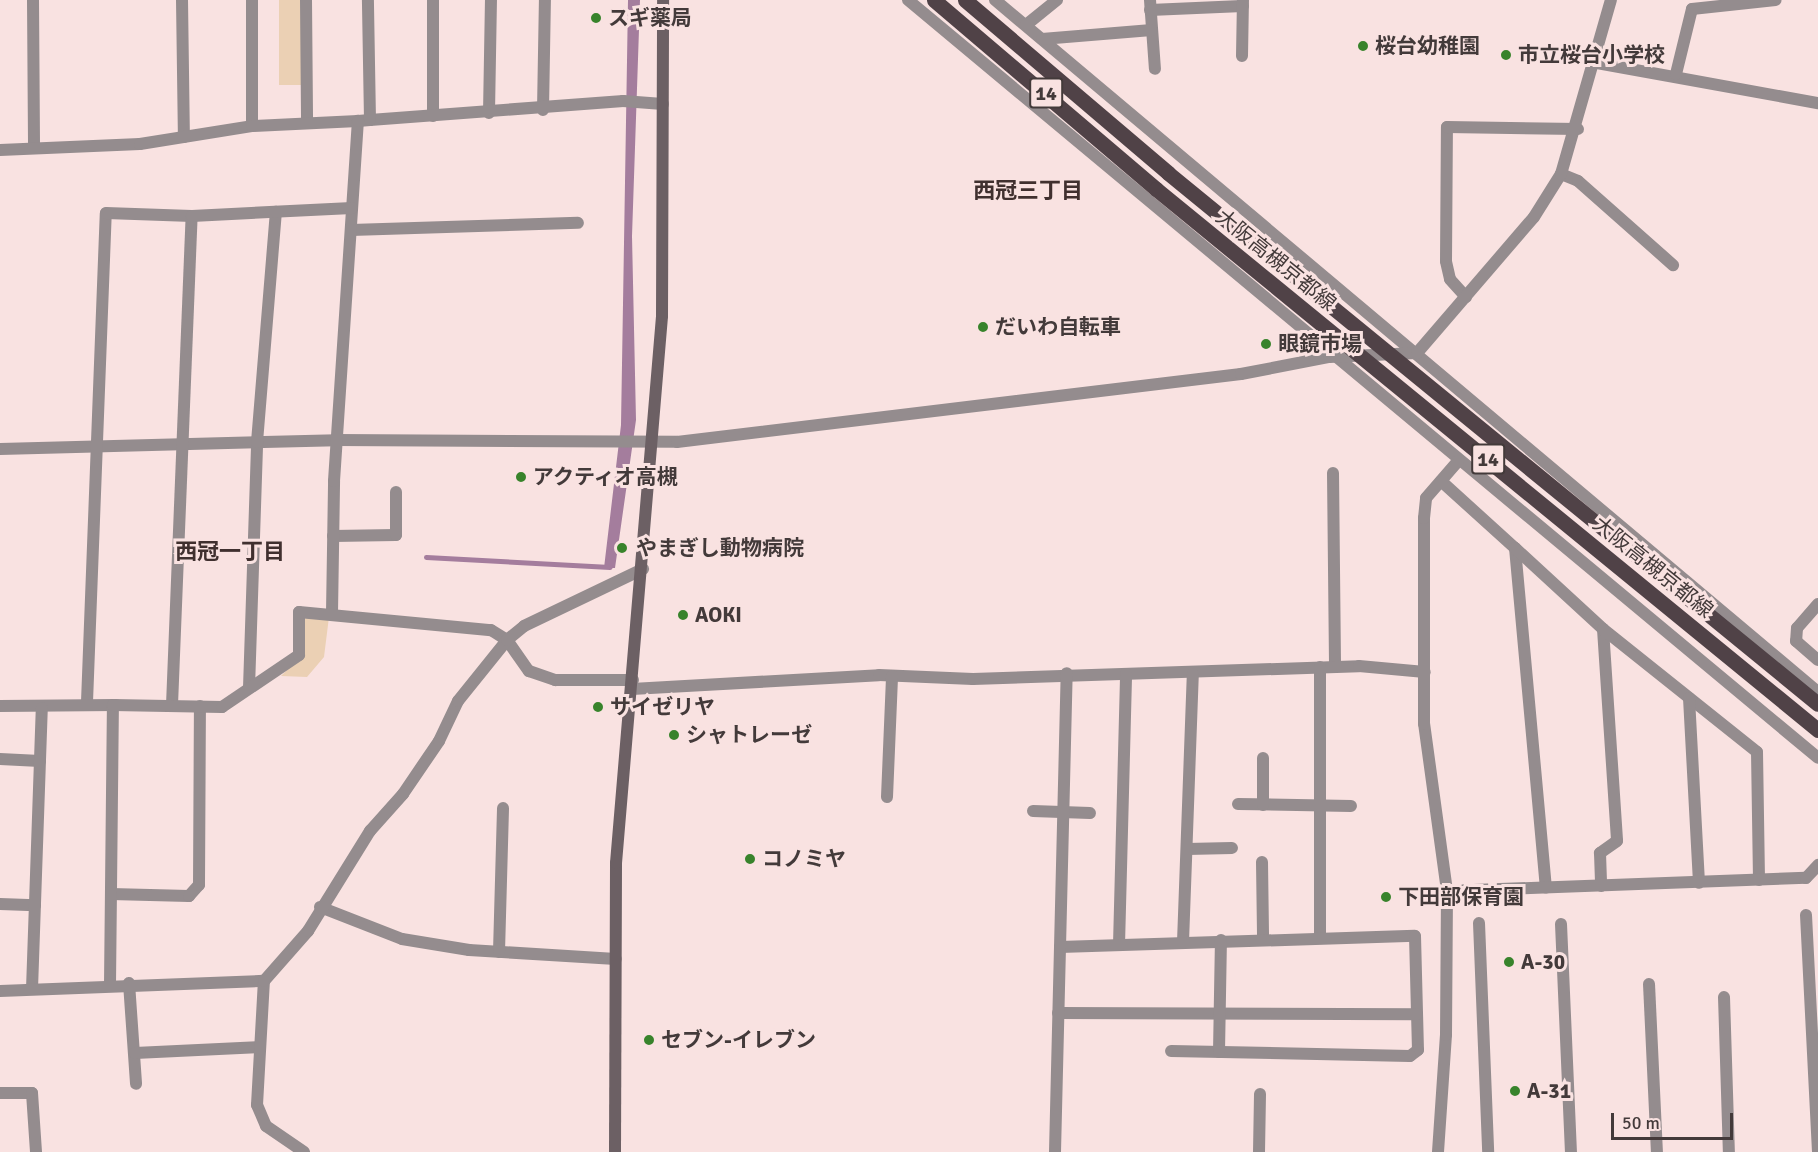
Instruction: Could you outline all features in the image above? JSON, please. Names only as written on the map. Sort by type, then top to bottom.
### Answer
[{"type":"main road","name":"大阪高槻京都線","points":[[934,0],[1156,189],[1818,730]]},
{"type":"main road","name":"大阪高槻京都線","points":[[965,0],[1168,173],[1818,704]]},
{"type":"street","points":[[33,0],[34,148]]},
{"type":"street","points":[[182,0],[184,137]]},
{"type":"street","points":[[252,0],[252,126]]},
{"type":"street","points":[[306,0],[307,123]]},
{"type":"street","points":[[332,613],[336,440],[352,208],[364,120],[368,0]]},
{"type":"street","points":[[433,0],[433,116]]},
{"type":"street","points":[[489,113],[491,0]]},
{"type":"street","points":[[543,110],[545,0]]},
{"type":"street","points":[[615,1152],[616,863],[643,569],[662,316],[663,0]]},
{"type":"street","points":[[908,0],[1329,357],[1818,758]]},
{"type":"street","points":[[995,0],[1818,692]]},
{"type":"street","points":[[1026,25],[1057,0]]},
{"type":"street","points":[[0,449],[336,440],[505,444],[654,438],[677,442],[1241,374],[1329,357],[1417,353],[1534,217],[1561,174],[1578,129],[1597,63],[1611,0]]},
{"type":"street","points":[[1676,74],[1692,9],[1776,0]]},
{"type":"street","points":[[1155,69],[1150,5],[1243,3],[1242,56]]},
{"type":"street","points":[[1042,39],[1152,30]]},
{"type":"street","points":[[1597,63],[1676,74],[1818,103]]},
{"type":"street","points":[[0,150],[184,137],[252,126],[543,110],[623,101],[663,104]]},
{"type":"street","points":[[1466,297],[1450,279],[1446,261],[1447,127],[1578,129]]},
{"type":"street","points":[[1561,174],[1578,181],[1673,265]]},
{"type":"street","points":[[87,702],[93,446],[106,213],[192,216],[352,208]]},
{"type":"street","points":[[249,688],[257,442],[276,212]]},
{"type":"street","points":[[172,705],[180,443],[192,216]]},
{"type":"street","points":[[351,230],[578,224]]},
{"type":"street","points":[[1438,1152],[1446,1035],[1447,891],[1424,724],[1424,518],[1426,498],[1458,461]]},
{"type":"street","points":[[1333,473],[1335,666]]},
{"type":"street","points":[[1441,481],[1603,629],[1757,752],[1759,880]]},
{"type":"street","points":[[333,536],[396,534],[396,492]]},
{"type":"street","points":[[1515,548],[1546,888]]},
{"type":"street","points":[[304,1152],[266,1126],[257,1105],[264,981],[308,931],[320,907],[439,741],[458,701],[507,640],[524,627],[643,569]]},
{"type":"street","points":[[1818,604],[1797,628],[1796,641],[1818,660]]},
{"type":"street","points":[[0,706],[42,708],[87,702],[116,705],[222,707],[299,655],[299,612],[332,613],[491,630],[507,640],[529,671],[555,680],[633,684],[892,676],[973,679],[1067,673],[1193,674],[1335,666],[1425,672]]},
{"type":"street","points":[[1601,886],[1600,853],[1617,841],[1603,629]]},
{"type":"street","points":[[1320,667],[1320,936]]},
{"type":"street","points":[[1055,1152],[1067,673]]},
{"type":"street","points":[[1119,945],[1126,674]]},
{"type":"street","points":[[1183,942],[1193,674]]},
{"type":"street","points":[[887,797],[892,676]]},
{"type":"street","points":[[1689,698],[1699,883]]},
{"type":"street","points":[[110,984],[116,705]]},
{"type":"street","points":[[111,894],[189,896],[199,885],[200,706]]},
{"type":"street","points":[[32,989],[42,708]]},
{"type":"street","points":[[1263,758],[1263,805]]},
{"type":"street","points":[[0,759],[40,761]]},
{"type":"street","points":[[1238,804],[1352,806]]},
{"type":"street","points":[[499,952],[503,808]]},
{"type":"street","points":[[1033,811],[1090,813]]},
{"type":"street","points":[[1187,849],[1232,848]]},
{"type":"street","points":[[1262,862],[1263,938]]},
{"type":"street","points":[[1447,891],[1806,879],[1818,865]]},
{"type":"street","points":[[0,904],[34,905]]},
{"type":"street","points":[[320,907],[402,939],[499,952],[616,959]]},
{"type":"street","points":[[1806,915],[1818,1152]]},
{"type":"street","points":[[1479,923],[1488,1152]]},
{"type":"street","points":[[1561,924],[1571,1152]]},
{"type":"street","points":[[1060,947],[1320,936],[1415,936],[1418,1050],[1410,1056],[1171,1051]]},
{"type":"street","points":[[1219,1052],[1221,940]]},
{"type":"street","points":[[0,991],[129,983],[264,981]]},
{"type":"street","points":[[129,983],[136,1084]]},
{"type":"street","points":[[1649,984],[1657,1152]]},
{"type":"street","points":[[1724,997],[1729,1152]]},
{"type":"street","points":[[1058,1013],[1417,1014]]},
{"type":"street","points":[[135,1053],[260,1047]]},
{"type":"street","points":[[0,1093],[32,1093],[36,1152]]},
{"type":"street","points":[[1259,1152],[1260,1094]]},
{"type":"shaded area","points":[[279,0],[303,0],[303,85],[279,85]]},
{"type":"shaded area","points":[[628,0],[640,0],[632,236],[636,420],[615,568],[604,568],[621,425]]},
{"type":"shaded area","points":[[305,616],[329,617],[324,657],[307,677],[281,676],[305,652]]},
{"type":"waterway","points":[[426,557],[610,567]]},
{"type":"place","name":"スギ薬局","points":[[596,18]]},
{"type":"place","name":"桜台幼稚園","points":[[1363,46]]},
{"type":"place","name":"市立桜台小学校","points":[[1506,55]]},
{"type":"place","name":"だいわ自転車","points":[[983,327]]},
{"type":"place","name":"眼鏡市場","points":[[1266,344]]},
{"type":"place","name":"アクティオ高槻","points":[[521,477]]},
{"type":"place","name":"やまぎし動物病院","points":[[622,548]]},
{"type":"place","name":"AOKI","points":[[683,615]]},
{"type":"place","name":"サイゼリヤ","points":[[598,707]]},
{"type":"place","name":"シャトレーゼ","points":[[674,735]]},
{"type":"place","name":"コノミヤ","points":[[750,859]]},
{"type":"place","name":"下田部保育園","points":[[1386,897]]},
{"type":"place","name":"A-30","points":[[1509,962]]},
{"type":"place","name":"セブン-イレブン","points":[[649,1040]]},
{"type":"place","name":"A-31","points":[[1515,1091]]},
{"type":"district","name":"西冠三丁目","points":[[1028,191]]},
{"type":"district","name":"西冠一丁目","points":[[230,552]]}]
